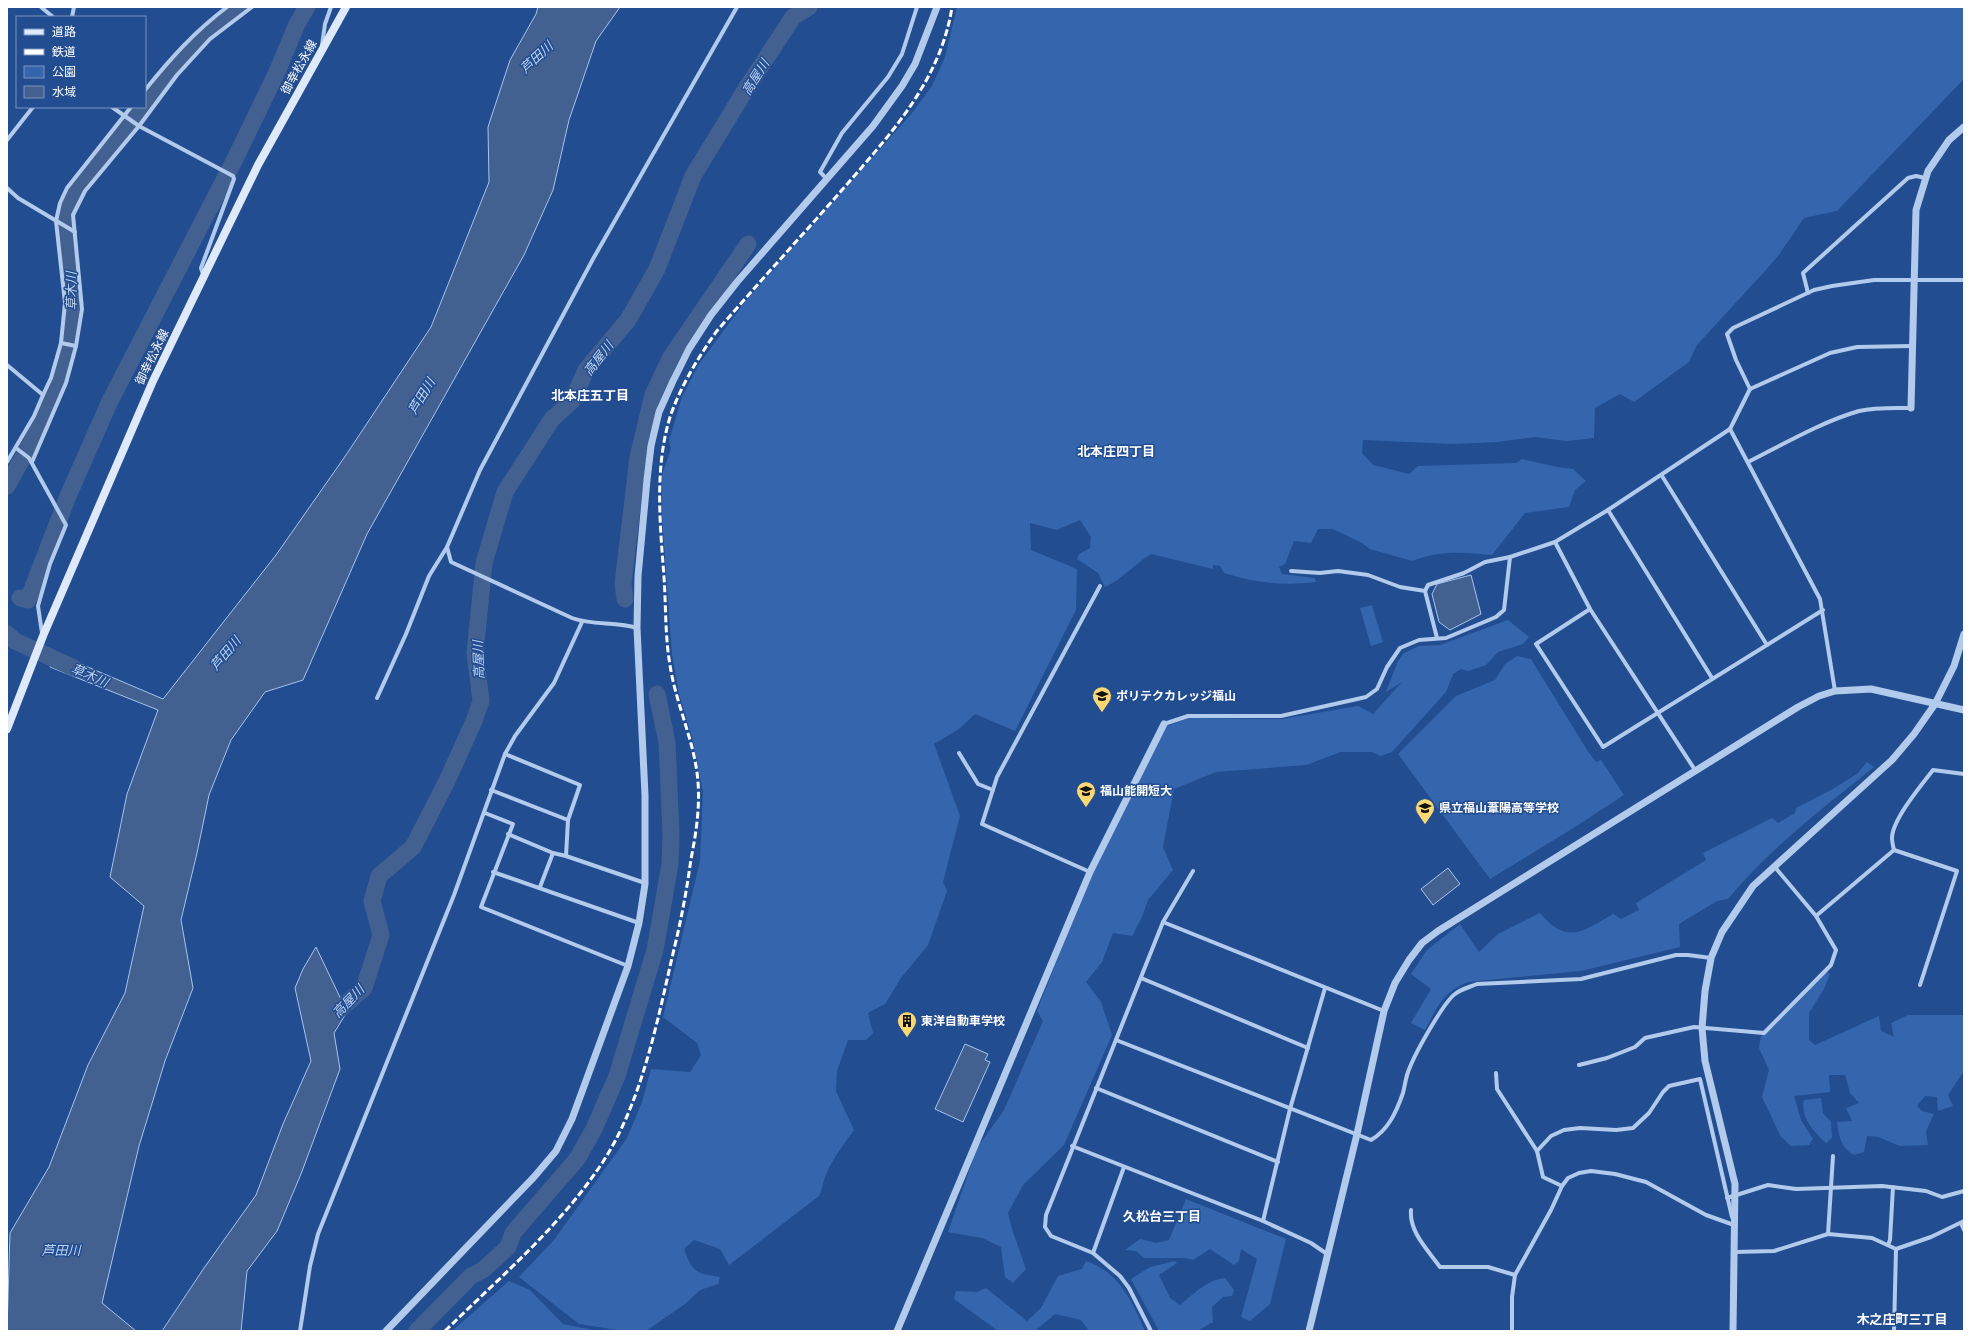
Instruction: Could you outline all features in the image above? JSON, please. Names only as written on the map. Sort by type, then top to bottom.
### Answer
[{"type":"main road","name":"御幸松永線","points":[[7,729],[43,636],[153,381],[258,165],[346,7]]},
{"type":"street","points":[[41,7],[52,16]]},
{"type":"street","points":[[146,89],[189,39],[203,25],[227,7]]},
{"type":"street","points":[[32,462],[66,383],[82,309],[74,215],[82,196],[177,76],[210,39],[252,7]]},
{"type":"street","points":[[321,53],[325,24],[331,7]]},
{"type":"street","points":[[377,698],[430,576],[447,547],[480,470],[594,259],[737,7]]},
{"type":"street","points":[[827,179],[820,172],[842,133],[888,77],[902,54],[917,7]]},
{"type":"street","points":[[386,1331],[534,1177],[556,1151],[572,1119],[628,966],[639,924],[645,884],[645,796],[637,628],[638,576],[646,480],[652,446],[662,406],[689,349],[711,315],[736,282],[874,126],[902,86],[915,64],[937,7]]},
{"type":"street","points":[[7,140],[32,108]]},
{"type":"street","points":[[113,108],[125,118],[225,170],[234,179],[200,268],[204,278]]},
{"type":"street","points":[[7,462],[18,449],[34,416],[51,378],[62,344],[65,303],[57,222],[60,203],[67,188],[125,118],[130,108]]},
{"type":"street","points":[[1748,462],[1827,424],[1859,412],[1877,408],[1911,408],[1913,280],[1916,210],[1928,171],[1949,140],[1964,127]]},
{"type":"street","points":[[1808,293],[1803,273],[1908,178],[1916,176],[1925,178]]},
{"type":"street","points":[[7,188],[18,198],[75,232]]},
{"type":"street","points":[[1750,389],[1736,360],[1727,334],[1733,328],[1808,293],[1852,282],[1874,280],[1964,280]]},
{"type":"street","points":[[62,344],[75,346]]},
{"type":"street","points":[[1437,638],[1425,591],[1428,585],[1464,573],[1485,562],[1510,557],[1555,542],[1608,510],[1730,430],[1750,389],[1830,353],[1857,348],[1912,346]]},
{"type":"street","points":[[7,365],[43,395]]},
{"type":"street","points":[[1730,430],[1820,599],[1835,691]]},
{"type":"street","points":[[18,449],[32,462],[66,526],[50,564],[38,606],[43,636]]},
{"type":"street","points":[[1662,476],[1767,645]]},
{"type":"street","points":[[1608,510],[1712,678]]},
{"type":"street","points":[[1555,542],[1590,610],[1658,711],[1695,770]]},
{"type":"street","points":[[447,547],[451,562],[572,618],[582,622],[626,624],[637,628]]},
{"type":"street","points":[[897,1331],[1090,872],[1164,724],[1188,716],[1281,716],[1366,697],[1377,689],[1387,667],[1400,648],[1419,640],[1446,638],[1496,617],[1504,610],[1510,557]]},
{"type":"street","points":[[1291,571],[1320,572],[1338,570],[1368,575],[1400,587],[1425,591]]},
{"type":"street","points":[[1090,872],[982,824],[997,777],[1100,586]]},
{"type":"street","points":[[1590,610],[1536,644],[1603,747],[1658,711],[1823,610]]},
{"type":"street","points":[[300,1331],[310,1266],[318,1234],[454,895],[485,813],[491,790],[505,754],[515,736],[554,683],[582,622]]},
{"type":"street","points":[[1733,1331],[1735,1184],[1705,1061],[1702,1028],[1705,991],[1711,958],[1722,932],[1753,886],[1892,760],[1914,734],[1935,704],[1954,666],[1964,634]]},
{"type":"street","points":[[1309,1331],[1357,1134],[1384,1011],[1395,982],[1422,943],[1445,927],[1695,770],[1798,706],[1819,696],[1835,691],[1871,689],[1964,710]]},
{"type":"street","points":[[958,753],[978,784],[993,790]]},
{"type":"street","points":[[505,754],[580,785],[568,820],[566,856]]},
{"type":"street","points":[[1894,850],[1892,837],[1900,816],[1914,794],[1933,770],[1964,774]]},
{"type":"street","points":[[491,790],[568,820]]},
{"type":"street","points":[[485,813],[513,824],[481,907],[628,966]]},
{"type":"street","points":[[508,834],[553,853],[566,856],[645,884]]},
{"type":"street","points":[[1816,916],[1894,850]]},
{"type":"street","points":[[1894,850],[1957,871],[1920,985]]},
{"type":"street","points":[[540,887],[553,853]]},
{"type":"street","points":[[1579,1066],[1607,1058],[1635,1047],[1645,1038],[1694,1027],[1764,1032],[1831,965],[1836,950],[1816,916],[1774,866]]},
{"type":"street","points":[[1151,1331],[1129,1288],[1120,1276],[1093,1253],[1051,1236],[1046,1227],[1046,1215],[1072,1146],[1163,922],[1193,871]]},
{"type":"street","points":[[494,872],[540,887],[639,924]]},
{"type":"street","points":[[1163,922],[1384,1011]]},
{"type":"street","points":[[1116,1040],[1371,1140],[1382,1133],[1390,1124],[1402,1094],[1409,1068],[1444,1006],[1454,994],[1477,984],[1581,979],[1676,955],[1711,958]]},
{"type":"street","points":[[1141,978],[1308,1048]]},
{"type":"street","points":[[1263,1221],[1290,1109],[1325,988]]},
{"type":"street","points":[[1496,1073],[1497,1089],[1537,1151],[1542,1177],[1562,1186]]},
{"type":"street","points":[[1537,1151],[1551,1136],[1564,1130],[1580,1128],[1616,1130],[1633,1128],[1649,1113],[1663,1092],[1669,1086],[1700,1079],[1734,1225]]},
{"type":"street","points":[[1096,1088],[1278,1162]]},
{"type":"street","points":[[1072,1146],[1263,1221],[1311,1243],[1327,1254]]},
{"type":"street","points":[[1828,1234],[1833,1156]]},
{"type":"street","points":[[1093,1253],[1124,1167]]},
{"type":"street","points":[[1512,1331],[1512,1297],[1515,1275],[1551,1210],[1562,1186],[1568,1178],[1579,1173],[1591,1171],[1615,1174],[1646,1182],[1706,1214],[1734,1225]]},
{"type":"street","points":[[1728,1198],[1768,1185],[1796,1189],[1831,1187],[1893,1187],[1926,1191],[1942,1197],[1964,1190]]},
{"type":"street","points":[[1888,1246],[1890,1240],[1893,1187]]},
{"type":"street","points":[[1411,1210],[1410,1217],[1417,1235],[1440,1267],[1488,1267],[1515,1275]]},
{"type":"street","points":[[1734,1252],[1774,1250],[1828,1234],[1872,1238],[1896,1249],[1962,1222],[1964,1230]]},
{"type":"street","points":[[1894,1331],[1896,1249]]},
{"type":"green space","points":[[957,7],[1964,7],[1964,79],[1837,211],[1804,218],[1778,256],[1697,345],[1689,362],[1634,402],[1620,394],[1595,408],[1594,438],[1567,441],[1534,437],[1498,442],[1453,444],[1363,440],[1362,453],[1373,465],[1409,474],[1418,466],[1516,463],[1522,459],[1573,469],[1586,481],[1575,490],[1569,507],[1525,513],[1492,555],[1441,553],[1412,561],[1370,549],[1362,543],[1333,529],[1318,529],[1311,543],[1294,541],[1285,564],[1279,567],[1282,574],[1315,578],[1316,582],[1281,584],[1258,581],[1224,573],[1220,566],[1213,565],[1213,569],[1151,554],[1117,580],[1105,587],[1098,573],[1077,559],[1079,554],[1090,548],[1091,537],[1080,520],[1057,530],[1030,523],[1031,550],[1077,569],[1076,610],[1015,731],[975,714],[959,729],[934,744],[960,816],[943,882],[947,891],[928,945],[901,978],[885,1004],[868,1013],[873,1033],[866,1040],[848,1040],[837,1071],[836,1091],[854,1130],[830,1166],[819,1196],[729,1265],[720,1249],[694,1240],[684,1249],[690,1263],[700,1273],[720,1277],[718,1284],[700,1290],[685,1304],[646,1331],[623,1331],[579,1324],[519,1277],[554,1240],[627,1138],[642,1102],[651,1069],[690,1072],[701,1055],[697,1043],[663,1017],[700,861],[703,792],[692,737],[679,694],[672,654],[662,517],[662,475],[671,449],[669,441],[682,397],[699,364],[744,303],[912,113],[932,86],[945,57]]},
{"type":"green space","points":[[1372,605],[1383,642],[1371,646],[1360,608]]},
{"type":"green space","points":[[1508,620],[1529,637],[1523,644],[1498,652],[1486,665],[1468,671],[1461,669],[1453,674],[1446,692],[1392,752],[1380,756],[1372,752],[1341,752],[1306,765],[1216,772],[1174,789],[1163,847],[1173,870],[1148,900],[1142,917],[1132,936],[1113,933],[1102,962],[1086,982],[1101,1002],[1112,1035],[1064,1145],[1023,1185],[1008,1213],[1026,1269],[1013,1283],[1005,1277],[1001,1247],[982,1238],[948,1232],[977,1148],[1004,1110],[1043,1021],[1037,1011],[1091,874],[1165,727],[1189,718],[1282,719],[1358,706],[1373,714],[1402,682],[1386,692],[1398,661],[1404,653],[1419,646],[1440,645]]},
{"type":"green space","points":[[1517,656],[1531,659],[1587,750],[1596,762],[1601,760],[1624,795],[1490,879],[1398,754],[1456,696],[1495,680],[1505,664]]},
{"type":"green space","points":[[1867,762],[1874,767],[1816,813],[1779,846],[1744,880],[1728,899],[1717,901],[1679,924],[1680,947],[1581,971],[1468,982],[1459,986],[1446,996],[1437,1008],[1425,1030],[1411,1023],[1431,989],[1411,974],[1427,950],[1460,924],[1479,952],[1498,934],[1540,913],[1558,929],[1567,932],[1583,930],[1613,914],[1621,919],[1639,910],[1636,903],[1706,860],[1703,853],[1772,818],[1778,823],[1795,813],[1796,808],[1831,790],[1857,774]]},
{"type":"green space","points":[[1827,972],[1830,974],[1824,989],[1809,1013],[1809,1040],[1815,1045],[1879,1016],[1881,1031],[1894,1037],[1891,1023],[1908,1015],[1964,1015],[1964,1071],[1948,1095],[1953,1106],[1938,1111],[1937,1097],[1925,1096],[1917,1106],[1922,1111],[1934,1114],[1926,1131],[1928,1145],[1900,1146],[1878,1137],[1867,1136],[1864,1152],[1854,1155],[1846,1149],[1841,1142],[1837,1122],[1852,1121],[1846,1108],[1859,1103],[1850,1093],[1845,1075],[1829,1075],[1830,1092],[1794,1096],[1801,1120],[1813,1139],[1809,1145],[1791,1146],[1781,1137],[1762,1097],[1769,1070],[1759,1048],[1761,1036]]},
{"type":"green space","points":[[1821,1098],[1823,1113],[1831,1122],[1832,1138],[1826,1143],[1809,1124],[1803,1106],[1804,1100]]},
{"type":"green space","points":[[1186,1199],[1286,1239],[1270,1304],[1250,1321],[1241,1317],[1257,1259],[1241,1249],[1239,1261],[1234,1265],[1210,1249],[1193,1260],[1185,1258],[1144,1258],[1136,1251],[1125,1250],[1140,1239],[1156,1243],[1169,1240]]},
{"type":"green space","points":[[1086,1261],[1107,1272],[1116,1280],[1135,1309],[1145,1331],[1089,1331],[1081,1320],[1055,1314],[1035,1331],[998,1331],[954,1299],[956,1291],[977,1292],[986,1288],[1027,1321],[1041,1308],[1058,1276],[1082,1269]]},
{"type":"green space","points":[[1175,1261],[1177,1263],[1159,1275],[1170,1298],[1180,1305],[1201,1288],[1218,1279],[1225,1278],[1234,1290],[1232,1296],[1223,1297],[1212,1307],[1213,1322],[1197,1331],[1159,1331],[1131,1279],[1150,1267]]},
{"type":"green space","points":[[509,1281],[530,1290],[563,1324],[598,1331],[452,1331]]},
{"type":"water","name":"芦田川","points":[[538,7],[620,7],[596,41],[569,120],[553,190],[524,255],[367,534],[303,680],[265,692],[231,740],[209,795],[181,920],[193,988],[165,1061],[139,1146],[102,1303],[136,1331],[7,1331],[10,1233],[49,1167],[88,1065],[125,993],[144,906],[110,877],[127,794],[158,710],[50,667],[55,653],[163,699],[276,555],[346,455],[431,327],[489,182],[488,127],[510,60],[536,14]]},
{"type":"water","points":[[1471,575],[1481,614],[1450,630],[1439,622],[1432,594],[1437,584]]},
{"type":"water","points":[[1448,868],[1460,884],[1433,905],[1421,889]]},
{"type":"water","points":[[316,947],[347,1012],[334,1033],[340,1069],[301,1174],[277,1231],[247,1271],[241,1331],[162,1331],[204,1268],[256,1195],[283,1124],[311,1061],[295,988],[303,969]]},
{"type":"water","points":[[965,1044],[988,1054],[985,1060],[990,1062],[963,1122],[935,1109]]},
{"type":"waterway","name":"草木川","points":[[146,101],[170,70],[201,37],[239,7]]},
{"type":"waterway","points":[[20,598],[28,600],[68,496],[110,401],[235,159],[277,72],[297,24],[307,7]]},
{"type":"waterway","name":"高屋川","points":[[330,1022],[331,1017],[364,988],[381,935],[372,901],[379,876],[413,847],[447,781],[474,721],[481,701],[475,653],[484,563],[505,492],[552,419],[572,401],[586,370],[628,320],[657,269],[693,176],[746,89],[793,17],[809,7]]},
{"type":"waterway","name":"草木川","points":[[7,486],[41,425],[64,365],[73,305],[66,217],[71,203],[81,184],[140,108]]},
{"type":"waterway","points":[[625,599],[623,584],[638,457],[653,395],[671,357],[748,244]]},
{"type":"waterway","name":"草木川","points":[[7,634],[15,641],[74,668]]},
{"type":"waterway","points":[[417,1331],[471,1276],[483,1270],[508,1247],[513,1233],[577,1159],[594,1129],[617,1076],[655,950],[670,864],[671,835],[667,742],[657,694]]},
{"type":"railway","points":[[445,1331],[505,1274],[562,1215],[596,1172],[612,1147],[625,1120],[646,1063],[654,1033],[678,934],[696,831],[698,811],[698,782],[696,767],[676,695],[668,654],[666,632],[665,588],[660,516],[660,474],[662,454],[671,414],[680,392],[716,332],[872,155],[923,87],[936,62],[946,35],[952,7]]},
{"type":"place","name":"ポリテクカレッジ福山","points":[[1102,713]]},
{"type":"place","name":"福山能開短大","points":[[1086,808]]},
{"type":"place","name":"県立福山葦陽高等学校","points":[[1425,825]]},
{"type":"place","name":"東洋自動車学校","points":[[907,1038]]},
{"type":"district","name":"北本庄五丁目","points":[[590,395]]},
{"type":"district","name":"北本庄四丁目","points":[[1116,451]]},
{"type":"district","name":"久松台三丁目","points":[[1162,1216]]},
{"type":"district","name":"木之庄町三丁目","points":[[1902,1319]]}]
